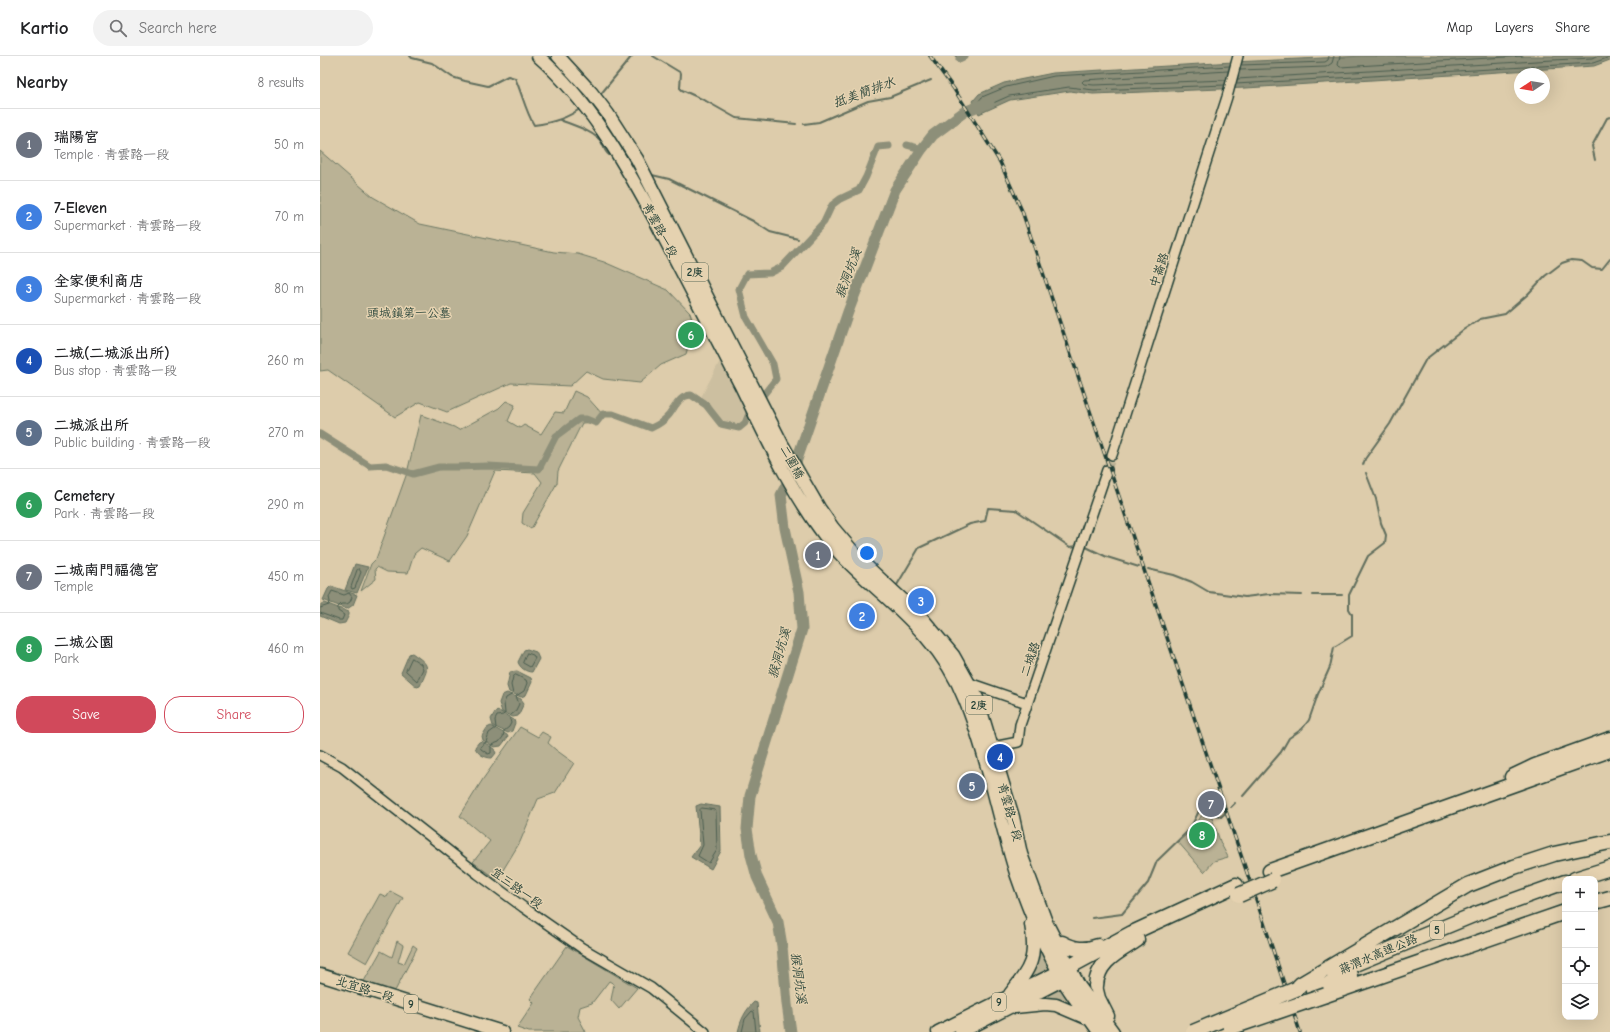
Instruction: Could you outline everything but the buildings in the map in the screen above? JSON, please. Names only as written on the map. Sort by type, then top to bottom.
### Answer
[{"type":"highway","points":[[1447,809],[1535,766],[1610,739]]},
{"type":"highway","points":[[1066,973],[1135,936],[1271,875],[1610,750]]},
{"type":"highway","points":[[1271,875],[1302,868],[1610,760]]},
{"type":"highway","points":[[1224,1030],[1315,987],[1468,885],[1514,867],[1554,854],[1610,842]]},
{"type":"highway","points":[[1585,876],[1610,868]]},
{"type":"highway","points":[[1598,880],[1610,876]]},
{"type":"highway","name":"蔣渭水高速公路","points":[[1315,987],[1476,914],[1562,883]]},
{"type":"highway","name":"蔣渭水高速公路","points":[[1193,1032],[1296,989],[1315,987],[1445,935],[1562,891]]},
{"type":"highway","points":[[1598,901],[1610,898]]},
{"type":"highway","points":[[1315,987],[1562,913]]},
{"type":"highway","points":[[1058,941],[1074,949],[1088,949],[1135,936]]},
{"type":"highway","points":[[1096,986],[1098,973],[1102,964],[1135,936]]},
{"type":"main road","name":"青雲路一段","points":[[538,56],[566,82],[597,121],[633,179],[707,319],[772,449]]},
{"type":"main road","name":"青雲路一段","points":[[558,56],[591,92],[608,114],[637,159],[777,433]]},
{"type":"main road","name":"二圍橋","points":[[777,433],[808,490]]},
{"type":"main road","name":"二圍橋","points":[[772,449],[804,506]]},
{"type":"main road","name":"青雲路一段","points":[[808,490],[833,528],[861,561],[908,604],[938,636],[953,655],[969,683],[977,698],[987,746],[998,786],[1016,874],[1027,905],[1038,929],[1066,973],[1090,1020],[1099,1032]]},
{"type":"main road","name":"青雲路一段","points":[[804,506],[844,558],[926,636],[947,664],[987,746]]},
{"type":"main road","name":"青雲路一段","points":[[998,786],[1013,816],[1024,861],[1037,899],[1058,941],[1066,973],[1079,986],[1113,1032]]},
{"type":"main road","points":[[1027,905],[1033,938],[1033,958],[1026,974],[1008,1002],[1056,1006],[1090,1020]]},
{"type":"main road","name":"9","points":[[938,1032],[1008,1002],[1066,973]]},
{"type":"main road","name":"北宜路一段","points":[[320,975],[502,1032]]},
{"type":"main road","name":"北宜路一段","points":[[320,984],[479,1032]]},
{"type":"main road","points":[[1096,986],[1099,998],[1113,1032]]},
{"type":"main road","name":"9","points":[[961,1032],[1008,1002]]},
{"type":"street","name":"中崙路","points":[[1112,455],[1229,92],[1238,57]]},
{"type":"street","name":"二城路","points":[[987,746],[1018,742],[1020,725],[1027,703],[1107,470]]},
{"type":"street","points":[[969,683],[1027,703]]},
{"type":"street","name":"宜三路一段","points":[[320,755],[342,767],[478,874],[548,925],[582,948],[651,988],[705,1032]]},
{"type":"shaded area","points":[[721,359],[747,408],[740,424],[731,425],[724,422],[700,399]]},
{"type":"green space","name":"頭城鎮第一公墓","points":[[320,151],[373,197],[420,224],[554,252],[578,254],[604,262],[668,290],[690,313],[694,325],[686,354],[661,365],[640,383],[603,379],[586,371],[570,386],[511,383],[447,412],[420,402],[395,417],[328,370],[320,371]]},
{"type":"green space","points":[[574,391],[587,397],[604,416],[597,422],[582,423],[558,471],[557,483],[531,529],[522,523],[523,513],[542,482],[535,473],[495,471],[467,536],[450,561],[421,548],[414,554],[408,573],[387,572],[377,567],[375,569],[376,579],[361,591],[371,564],[376,559],[407,473],[421,415],[459,430],[499,408],[506,401],[515,405],[508,421],[520,428],[524,425],[541,434],[555,412],[564,413]]},
{"type":"green space","points":[[520,727],[538,737],[542,732],[551,737],[548,743],[574,763],[555,793],[538,799],[520,842],[497,880],[473,862],[490,841],[460,816],[483,779]]},
{"type":"green space","points":[[1203,813],[1212,818],[1221,844],[1228,857],[1214,861],[1204,872],[1178,842],[1194,828]]},
{"type":"green space","points":[[390,891],[403,898],[367,963],[348,952],[380,894],[387,897]]},
{"type":"green space","points":[[397,941],[403,945],[398,962],[404,964],[413,945],[417,948],[394,993],[363,983],[381,951],[392,957]]},
{"type":"green space","points":[[567,946],[637,988],[619,1009],[611,1000],[614,984],[609,981],[592,1003],[580,1007],[578,1017],[586,1032],[529,1032],[517,1028],[534,1003],[530,999]]},
{"type":"green space","points":[[1042,950],[1053,972],[1027,982],[1034,970],[1040,951]]},
{"type":"green space","points":[[1062,988],[1074,1002],[1073,1008],[1039,999],[1040,997]]},
{"type":"water","points":[[1365,56],[1610,56],[1610,60],[1594,66],[1550,69],[1514,68],[1514,71],[1246,88],[1093,94],[1070,91],[1010,100],[979,114],[973,101],[979,94],[1004,83],[1053,73]]},
{"type":"water","points":[[355,564],[368,567],[357,593],[345,590]]},
{"type":"water","points":[[331,586],[357,595],[353,605],[347,609],[323,600]]},
{"type":"water","points":[[325,603],[349,612],[345,623],[339,624],[320,616],[321,604]]},
{"type":"water","points":[[527,649],[536,652],[539,659],[532,672],[524,669],[518,662],[524,650]]},
{"type":"water","points":[[412,653],[423,661],[426,667],[420,686],[417,687],[401,673],[409,654]]},
{"type":"water","points":[[517,671],[531,678],[532,682],[526,695],[521,697],[509,692],[507,686],[510,672]]},
{"type":"water","points":[[507,693],[521,699],[524,703],[518,716],[513,717],[502,712],[499,703],[502,695]]},
{"type":"water","points":[[499,711],[514,720],[515,723],[512,731],[508,733],[493,726],[491,719],[495,712]]},
{"type":"water","points":[[491,726],[508,737],[501,746],[494,747],[483,740],[482,736],[487,728]]},
{"type":"water","points":[[482,741],[494,749],[496,753],[492,758],[482,755],[476,749],[475,747]]},
{"type":"water","points":[[701,804],[720,807],[721,851],[711,869],[691,857],[700,845],[696,806]]},
{"type":"water","points":[[754,1002],[757,1003],[760,1032],[738,1032],[740,1023]]},
{"type":"waterway","name":"抵美簡排水","points":[[410,56],[412,58],[432,63],[452,77],[488,86],[508,76],[515,78],[534,125],[559,120],[571,115],[581,108]]},
{"type":"waterway","name":"抵美簡排水","points":[[600,95],[632,56]]},
{"type":"waterway","name":"抵美簡排水","points":[[653,56],[681,73],[680,88],[682,90],[706,101],[736,118],[796,124]]},
{"type":"waterway","name":"抵美簡排水","points":[[956,56],[959,59]]},
{"type":"waterway","name":"抵美簡排水","points":[[959,59],[965,56]]},
{"type":"waterway","name":"抵美簡排水","points":[[804,124],[819,122],[868,101],[890,97],[931,80]]},
{"type":"waterway","name":"猴洞坑溪","points":[[791,1032],[778,922],[757,877],[751,855],[747,829],[750,796],[802,629],[799,592],[785,528],[781,495],[792,474],[848,312],[895,190],[933,135],[964,112],[989,102]]},
{"type":"waterway","points":[[1595,160],[1592,146],[1607,118],[1610,117]]},
{"type":"waterway","points":[[560,120],[595,136],[601,141],[609,155]]},
{"type":"waterway","points":[[907,145],[922,149]]},
{"type":"waterway","points":[[764,394],[776,379],[773,364],[746,317],[739,289],[747,274],[770,273],[782,267],[824,222],[832,205],[840,199],[859,190],[878,147],[889,146]]},
{"type":"waterway","points":[[652,175],[669,179],[753,221],[770,232],[798,239]]},
{"type":"waterway","points":[[803,241],[808,241]]},
{"type":"waterway","points":[[1363,465],[1365,459],[1390,424],[1426,359],[1463,330],[1480,319],[1505,314],[1527,295],[1545,276],[1562,263],[1571,260],[1582,261],[1592,268],[1602,269],[1610,259]]},
{"type":"waterway","points":[[320,434],[370,466],[386,465],[413,474],[439,467],[488,466],[539,469],[556,436],[579,419],[586,419],[596,423],[603,414],[613,414],[651,428],[665,419],[683,397],[691,395],[706,405],[721,424],[739,428],[745,423],[749,413]]},
{"type":"waterway","points":[[1243,796],[1281,752],[1289,738],[1302,729],[1309,720],[1318,694],[1330,667],[1334,647],[1352,636],[1352,614],[1349,609],[1349,595],[1368,556],[1385,543],[1386,535],[1381,523],[1376,499],[1366,473]]},
{"type":"waterway","points":[[897,585],[919,548],[970,524],[985,521],[988,508],[1016,510],[1070,547],[1077,546]]},
{"type":"waterway","points":[[1084,546],[1107,557],[1139,567]]},
{"type":"waterway","points":[[1148,569],[1174,575],[1192,582],[1209,592],[1245,597],[1269,594],[1302,595]]},
{"type":"waterway","points":[[1313,595],[1342,595]]},
{"type":"waterway","points":[[1231,807],[1235,803]]},
{"type":"waterway","points":[[1092,918],[1122,914],[1148,883],[1157,861],[1190,829],[1202,805],[1221,817],[1225,813]]},
{"type":"tunnel","points":[[1107,470],[1112,455]]},
{"type":"railway","points":[[930,56],[954,89],[1000,162],[1022,211],[1300,1032]]},
{"type":"place","name":"Cemetery","points":[[691,335]]},
{"type":"place","name":"瑞陽宮","points":[[818,555]]},
{"type":"place","name":"全家便利商店","points":[[921,601]]},
{"type":"place","name":"7-Eleven","points":[[862,616]]},
{"type":"place","name":"二城(二城派出所)","points":[[1000,757]]},
{"type":"place","name":"二城派出所","points":[[972,786]]},
{"type":"place","name":"二城南門福德宮","points":[[1211,804]]},
{"type":"place","name":"二城公園","points":[[1202,835]]}]
